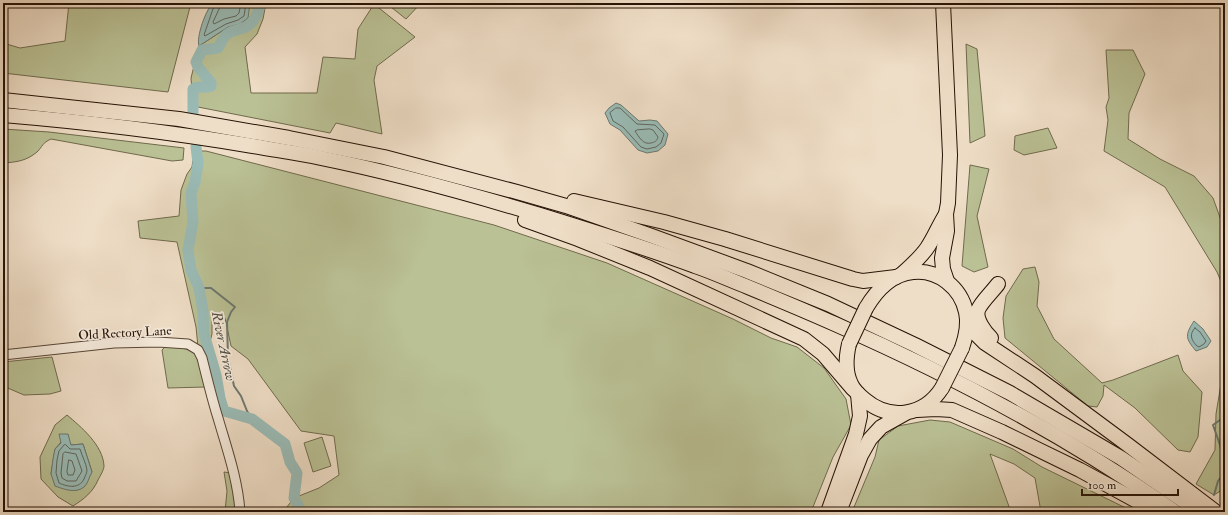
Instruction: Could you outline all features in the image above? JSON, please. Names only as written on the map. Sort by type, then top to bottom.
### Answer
[{"type":"highway","points":[[943,3],[950,155],[948,203],[946,214],[947,231],[942,258],[943,269],[947,281]]},
{"type":"highway","points":[[3,100],[179,119],[289,138],[384,157],[566,206],[644,233],[828,304],[915,345],[1010,393],[1121,458],[1200,512]]},
{"type":"highway","points":[[3,115],[178,134],[317,157],[435,185],[607,235],[698,267],[805,311],[869,339],[972,389],[1091,457],[1150,494],[1175,512]]},
{"type":"highway","points":[[435,185],[481,205],[578,239],[650,268],[804,339],[823,354],[855,391],[874,407],[886,412],[897,413],[936,409],[952,410],[1066,463],[1157,512]]},
{"type":"highway","points":[[517,192],[559,197],[664,222],[725,239],[853,279],[863,281],[923,271],[947,281],[956,290],[962,300],[966,312],[967,331],[962,348],[942,388],[934,399],[927,405],[881,427],[870,439],[861,455],[839,512]]},
{"type":"highway","points":[[828,512],[856,434],[860,416],[855,391],[850,382],[847,368],[849,344],[870,301],[882,287],[918,260],[927,248],[946,214]]},
{"type":"highway","points":[[998,284],[978,310],[981,325],[989,337],[1035,376],[1216,512]]},
{"type":"highway","points":[[967,321],[975,333],[985,343],[1035,376]]},
{"type":"street","name":"Old Rectory Lane","points":[[3,355],[128,342],[182,343],[193,346],[198,350],[202,358],[230,461],[240,502],[240,512]]},
{"type":"green space","points":[[69,3],[191,3],[168,92],[3,73],[3,43],[20,48],[65,41]]},
{"type":"green space","points":[[250,3],[266,3],[263,19],[257,34],[245,47],[251,93],[317,93],[323,57],[355,59],[358,29],[374,4],[415,37],[377,66],[374,80],[382,134],[336,123],[330,133],[193,106],[191,78],[199,46],[242,18]]},
{"type":"green space","points":[[386,3],[421,3],[406,19]]},
{"type":"green space","points":[[966,44],[977,49],[985,136],[970,143]]},
{"type":"green space","points":[[1106,50],[1133,50],[1145,74],[1129,113],[1128,139],[1160,159],[1194,176],[1213,198],[1225,231],[1225,291],[1217,272],[1165,187],[1104,151],[1108,120],[1106,107],[1109,98]]},
{"type":"green space","points":[[1048,128],[1057,148],[1024,155],[1014,150],[1015,136]]},
{"type":"green space","points":[[3,129],[49,132],[184,148],[183,160],[172,161],[51,139],[46,142],[37,152],[25,159],[3,163]]},
{"type":"green space","points":[[194,151],[206,151],[494,225],[607,263],[733,319],[771,338],[797,347],[824,368],[846,399],[851,425],[833,457],[811,512],[283,512],[294,498],[319,488],[339,475],[334,436],[301,431],[248,359],[231,346],[225,318],[217,315],[212,321],[212,334],[207,353],[198,347],[196,327],[177,242],[140,238],[138,221],[179,216],[181,190],[187,174],[192,167]]},
{"type":"green space","points":[[970,165],[989,169],[977,216],[988,267],[974,272],[962,266]]},
{"type":"green space","points":[[1035,267],[1039,282],[1037,306],[1054,339],[1102,383],[1178,355],[1183,371],[1202,392],[1198,437],[1190,452],[1178,450],[1135,408],[1104,385],[1103,396],[1097,407],[1088,406],[1005,338],[1003,318],[1006,296],[1023,269]]},
{"type":"green space","points":[[166,346],[186,349],[196,356],[199,361],[206,387],[168,388],[162,350]]},
{"type":"green space","points":[[52,357],[61,391],[50,394],[24,395],[3,386],[3,362]]},
{"type":"green space","points":[[1225,367],[1225,488],[1214,495],[1196,484],[1215,450],[1216,414]]},
{"type":"green space","points":[[67,415],[79,425],[96,444],[103,458],[104,468],[94,488],[81,501],[73,506],[58,497],[41,479],[40,457],[55,425]],"holes":[[[68,434],[70,445],[83,444],[92,472],[51,474],[55,449]]]},
{"type":"green space","points":[[930,420],[950,422],[1013,449],[1042,467],[1134,512],[1041,512],[1035,478],[1014,464],[990,454],[1011,512],[852,512],[875,457],[879,440],[898,426]]},
{"type":"green space","points":[[322,437],[331,466],[313,472],[304,443]]},
{"type":"green space","points":[[224,472],[231,473],[239,512],[225,512],[227,491]]},
{"type":"water","points":[[213,3],[250,3],[248,18],[240,24],[228,27],[199,46],[198,42],[202,23],[207,11]]},
{"type":"water","points":[[616,103],[621,105],[639,121],[657,121],[668,134],[665,145],[658,151],[647,153],[638,150],[620,130],[610,124],[605,113]]},
{"type":"water","points":[[1194,321],[1203,329],[1211,341],[1207,347],[1196,351],[1188,339],[1189,330]]},
{"type":"water","points":[[59,434],[68,434],[71,445],[83,444],[92,472],[87,484],[81,489],[73,491],[55,486],[51,474],[55,449],[61,443]]},
{"type":"waterway","name":"River Arrow","points":[[193,113],[193,89],[211,86],[211,83],[198,67],[196,62],[202,50],[218,48],[227,34],[249,25],[255,18],[261,3]]},
{"type":"waterway","name":"River Arrow","points":[[196,147],[198,163],[195,182],[191,193],[193,222],[188,250],[191,270],[199,288],[203,311],[204,334],[216,375],[220,398],[224,411],[252,419],[285,444],[290,462],[297,473],[294,498],[299,507],[298,512]]},
{"type":"waterway","points":[[199,288],[211,288],[235,307],[227,322],[228,357],[234,386],[241,396],[252,419]]},
{"type":"waterway","points":[[1225,391],[1223,401],[1225,403]]},
{"type":"waterway","points":[[1225,421],[1220,420],[1213,425],[1222,454],[1225,454]]},
{"type":"waterway","points":[[1214,495],[1218,481],[1225,472]]}]
